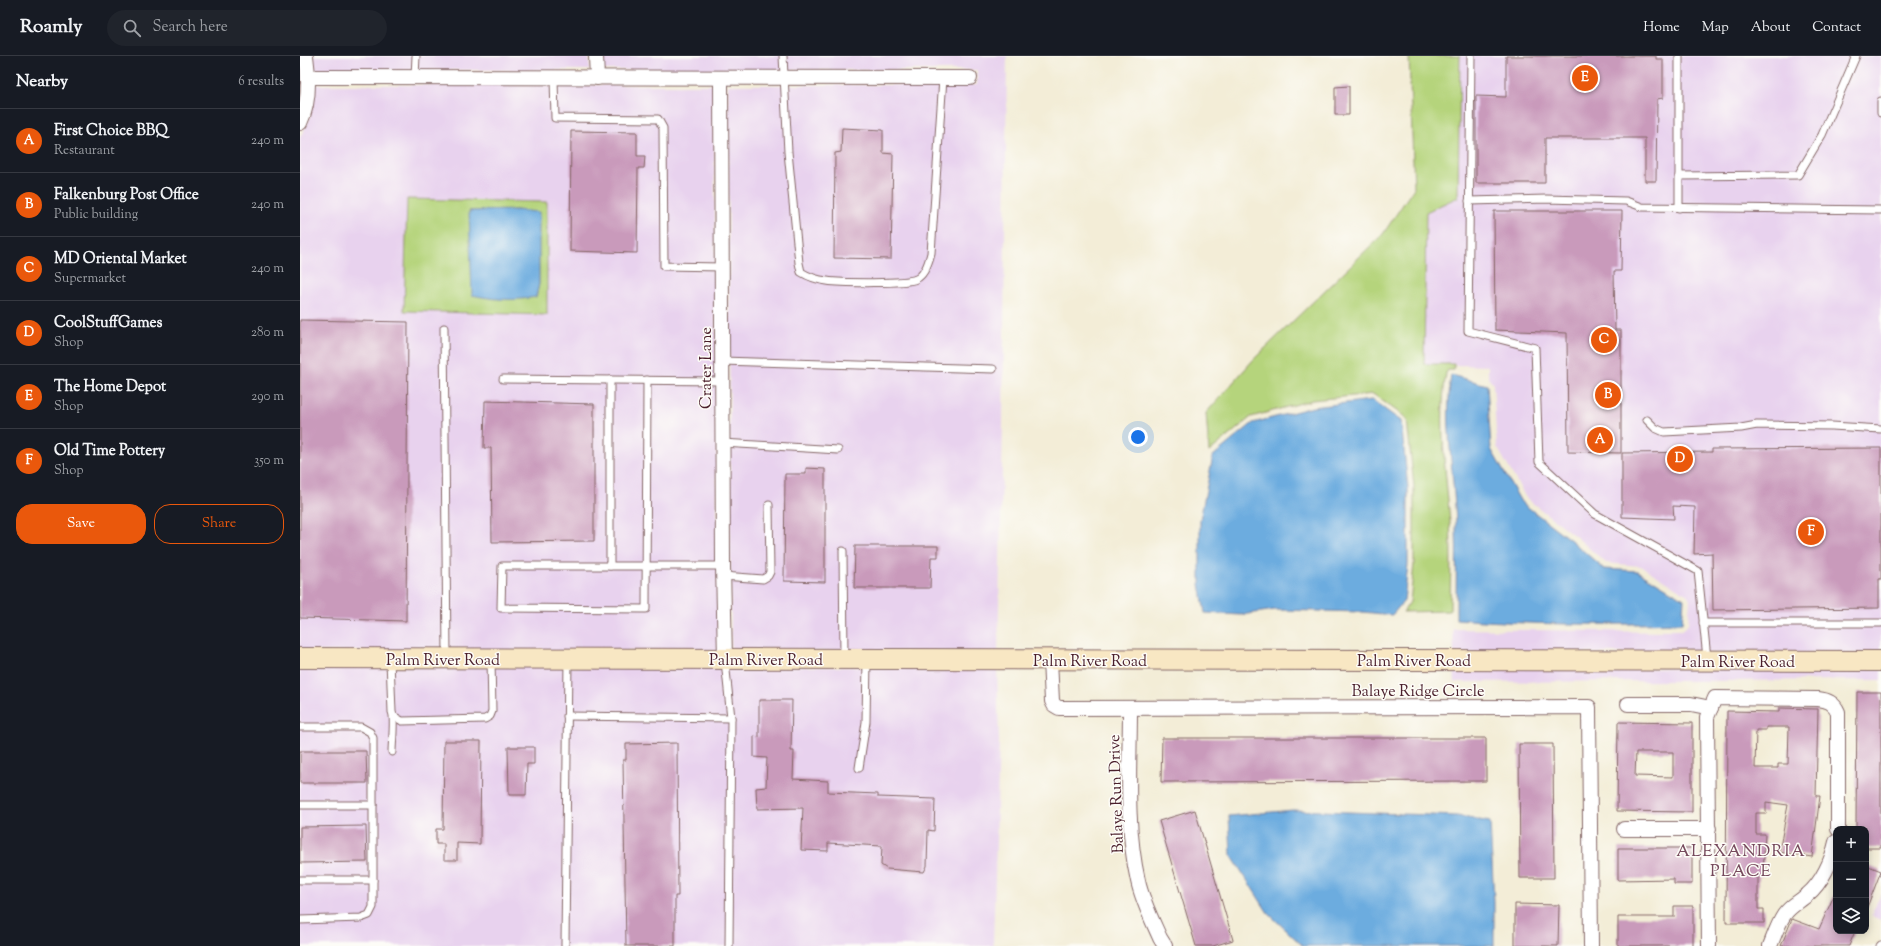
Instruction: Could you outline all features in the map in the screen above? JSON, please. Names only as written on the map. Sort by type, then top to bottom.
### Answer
[{"type":"street","points":[[300,123],[303,116],[309,77],[306,56]]},
{"type":"street","points":[[596,56],[596,78]]},
{"type":"street","points":[[309,77],[970,78]]},
{"type":"street","name":"Crater Lane","points":[[721,78],[722,443],[725,659]]},
{"type":"street","name":"Palm River Road","points":[[300,658],[1881,661]]},
{"type":"street","name":"Balaye Ridge Circle","points":[[1050,660],[1052,696],[1054,705],[1060,708],[1589,707],[1591,946]]},
{"type":"street","points":[[1709,946],[1707,717],[1715,698],[1818,698],[1831,702],[1838,712],[1838,826]]},
{"type":"street","points":[[1628,704],[1691,704],[1711,708]]},
{"type":"street","name":"Balaye Run Drive","points":[[1130,708],[1129,811],[1132,846],[1138,883],[1164,946]]},
{"type":"street","points":[[1624,829],[1709,829]]},
{"type":"street","points":[[1770,946],[1784,916],[1794,904],[1808,895],[1817,885],[1833,851]]},
{"type":"lane","points":[[415,77],[416,56]]},
{"type":"lane","points":[[783,56],[788,152],[799,263],[801,272],[810,277],[826,281],[888,282],[916,279],[924,272],[930,260],[943,78]]},
{"type":"lane","points":[[1471,56],[1468,331],[1535,348],[1539,462],[1596,514],[1698,571],[1707,661]]},
{"type":"lane","points":[[1679,56],[1679,208]]},
{"type":"lane","points":[[1679,176],[1798,175],[1822,136],[1856,56]]},
{"type":"lane","points":[[554,78],[555,118],[658,119],[663,128],[664,266],[722,267]]},
{"type":"lane","points":[[1881,101],[1881,113]]},
{"type":"lane","points":[[1469,201],[1546,199],[1626,201],[1642,207],[1881,210]]},
{"type":"lane","points":[[444,328],[447,658]]},
{"type":"lane","points":[[722,361],[993,369]]},
{"type":"lane","points":[[503,379],[722,381]]},
{"type":"lane","points":[[610,380],[610,566]]},
{"type":"lane","points":[[647,380],[647,566],[646,609],[502,608],[502,566],[647,566],[723,571],[763,579],[768,576],[770,572],[770,505]]},
{"type":"lane","points":[[1647,420],[1655,428],[1664,432],[1741,428],[1757,425],[1832,426],[1881,429]]},
{"type":"lane","points":[[722,443],[838,450]]},
{"type":"lane","points":[[843,551],[844,659]]},
{"type":"lane","points":[[1704,624],[1881,624]]},
{"type":"lane","points":[[390,659],[392,712],[395,717],[402,721],[485,719],[490,716],[492,711],[491,658]]},
{"type":"lane","points":[[565,946],[568,659]]},
{"type":"lane","points":[[725,659],[731,718],[729,946]]},
{"type":"lane","points":[[859,768],[866,722],[867,659]]},
{"type":"lane","points":[[567,716],[731,718]]},
{"type":"lane","points":[[392,752],[392,730],[395,717]]},
{"type":"lane","points":[[300,727],[361,727],[370,732],[373,738],[373,906],[368,915],[361,918],[300,920]]},
{"type":"lane","points":[[300,806],[373,805]]},
{"type":"lane","points":[[300,880],[373,880]]},
{"type":"shaded area","points":[[313,56],[589,56],[590,70],[315,70]]},
{"type":"shaded area","points":[[603,56],[1007,56],[1003,425],[998,652],[731,651],[728,85],[977,85],[977,70],[603,70]]},
{"type":"shaded area","points":[[1460,56],[1881,56],[1881,653],[1454,653],[1453,629],[1661,632],[1662,630],[1682,630],[1688,624],[1690,600],[1688,595],[1641,566],[1606,563],[1575,536],[1526,498],[1497,447],[1493,384],[1488,378],[1488,366],[1424,364],[1426,212],[1458,197]]},
{"type":"shaded area","points":[[315,85],[714,85],[718,651],[300,651],[300,138],[309,120]]},
{"type":"shaded area","points":[[300,666],[997,667],[999,741],[993,946],[300,946]]},
{"type":"shaded area","points":[[1454,668],[1881,669],[1881,680],[1455,682]]},
{"type":"shaded area","points":[[1881,893],[1881,920],[1871,916]]},
{"type":"green space","points":[[1409,56],[1460,56],[1458,197],[1426,212],[1424,364],[1454,364],[1454,370],[1448,370],[1446,373],[1443,410],[1444,448],[1451,533],[1450,611],[1403,612],[1410,602],[1414,564],[1414,487],[1407,420],[1405,417],[1373,394],[1312,400],[1251,417],[1209,452],[1206,413],[1254,359],[1383,234],[1414,188]]},
{"type":"green space","points":[[407,199],[547,202],[547,315],[404,311]],"holes":[[[516,210],[538,213],[539,284],[536,297],[469,211]]]},
{"type":"water","points":[[516,210],[539,212],[539,284],[536,297],[504,299],[472,295],[469,211]]},
{"type":"water","points":[[1451,375],[1487,385],[1491,449],[1521,502],[1572,541],[1604,569],[1638,571],[1684,599],[1682,623],[1569,624],[1456,619],[1456,524],[1449,431],[1449,394]]},
{"type":"water","points":[[1372,400],[1401,421],[1408,488],[1408,564],[1404,601],[1392,615],[1363,612],[1275,610],[1241,615],[1205,613],[1200,584],[1200,520],[1213,456],[1253,423],[1313,407]]},
{"type":"water","points":[[1293,810],[1457,816],[1490,822],[1494,901],[1494,946],[1303,946],[1268,913],[1231,855],[1229,816]]},
{"type":"building","points":[[1506,56],[1656,56],[1656,59],[1663,59],[1663,98],[1657,99],[1656,181],[1645,181],[1645,138],[1545,138],[1545,183],[1476,183],[1476,96],[1506,97]]},
{"type":"building","points":[[1349,86],[1349,115],[1335,115],[1335,87]]},
{"type":"building","points":[[842,128],[883,130],[883,153],[893,154],[891,259],[834,258],[835,153],[841,152]]},
{"type":"building","points":[[571,131],[637,132],[637,156],[645,156],[644,168],[638,168],[637,253],[570,251]]},
{"type":"building","points":[[1494,211],[1622,211],[1621,271],[1614,271],[1615,330],[1621,330],[1621,453],[1568,452],[1567,333],[1495,330]]},
{"type":"building","points":[[300,320],[408,322],[406,621],[300,618]]},
{"type":"building","points":[[485,401],[594,404],[594,541],[492,542],[491,448],[484,448]]},
{"type":"building","points":[[1881,448],[1881,579],[1879,579],[1879,608],[1713,610],[1712,553],[1694,554],[1695,507],[1673,506],[1674,519],[1622,517],[1622,453],[1712,452],[1712,449]]},
{"type":"building","points":[[806,468],[825,469],[825,582],[784,581],[785,474],[806,474]]},
{"type":"building","points":[[855,546],[938,546],[938,557],[931,557],[930,588],[854,588]]},
{"type":"building","points":[[1857,692],[1881,692],[1881,848],[1869,848],[1869,826],[1856,826]]},
{"type":"building","points":[[759,700],[792,700],[791,751],[794,751],[793,779],[828,781],[828,792],[878,794],[878,797],[935,799],[934,831],[928,830],[927,866],[924,872],[887,869],[881,865],[882,846],[828,843],[828,851],[801,850],[803,808],[757,809],[756,788],[766,787],[767,758],[754,757],[754,736],[759,737]]},
{"type":"building","points":[[1779,708],[1818,709],[1816,796],[1820,796],[1812,857],[1779,852],[1788,805],[1766,802],[1766,813],[1756,813],[1756,834],[1765,834],[1763,876],[1758,876],[1758,909],[1764,909],[1764,923],[1726,923],[1727,711],[1779,712]],"holes":[[[1766,727],[1789,727],[1788,764],[1778,764],[1778,768],[1755,768],[1756,730],[1766,730]]]},
{"type":"building","points":[[1618,722],[1692,723],[1692,812],[1617,811]],"holes":[[[1636,752],[1673,752],[1673,777],[1635,776]]]},
{"type":"building","points":[[1162,738],[1486,738],[1486,781],[1161,782]]},
{"type":"building","points":[[444,741],[481,741],[480,844],[457,843],[457,860],[444,860],[444,844],[436,844],[436,829],[443,829]]},
{"type":"building","points":[[677,743],[678,896],[675,896],[675,946],[626,946],[623,760],[626,760],[626,744]]},
{"type":"building","points":[[1519,744],[1553,744],[1554,878],[1520,878]]},
{"type":"building","points":[[508,747],[534,747],[534,764],[527,764],[526,795],[509,795]]},
{"type":"building","points":[[300,751],[366,751],[367,783],[300,783]]},
{"type":"building","points":[[1195,810],[1233,940],[1213,946],[1196,946],[1159,821]]},
{"type":"building","points":[[366,826],[367,862],[300,863],[300,827]]},
{"type":"building","points":[[1618,848],[1692,848],[1692,884],[1674,884],[1674,879],[1618,880]]},
{"type":"building","points":[[1869,866],[1881,871],[1869,902]]},
{"type":"building","points":[[1833,898],[1833,934],[1854,934],[1849,946],[1781,946],[1792,919],[1819,929]]},
{"type":"building","points":[[1515,904],[1559,905],[1558,946],[1515,946]]},
{"type":"building","points":[[1674,906],[1693,906],[1693,946],[1618,946],[1618,917],[1674,917]]},
{"type":"place","name":"The Home Depot","points":[[1585,78]]},
{"type":"place","name":"MD Oriental Market","points":[[1604,340]]},
{"type":"place","name":"Falkenburg Post Office","points":[[1608,395]]},
{"type":"place","name":"First Choice BBQ","points":[[1600,440]]},
{"type":"place","name":"CoolStuffGames","points":[[1680,459]]},
{"type":"place","name":"Old Time Pottery","points":[[1811,532]]},
{"type":"district","name":"ALEXANDRIA PLACE","points":[[1741,860]]}]
